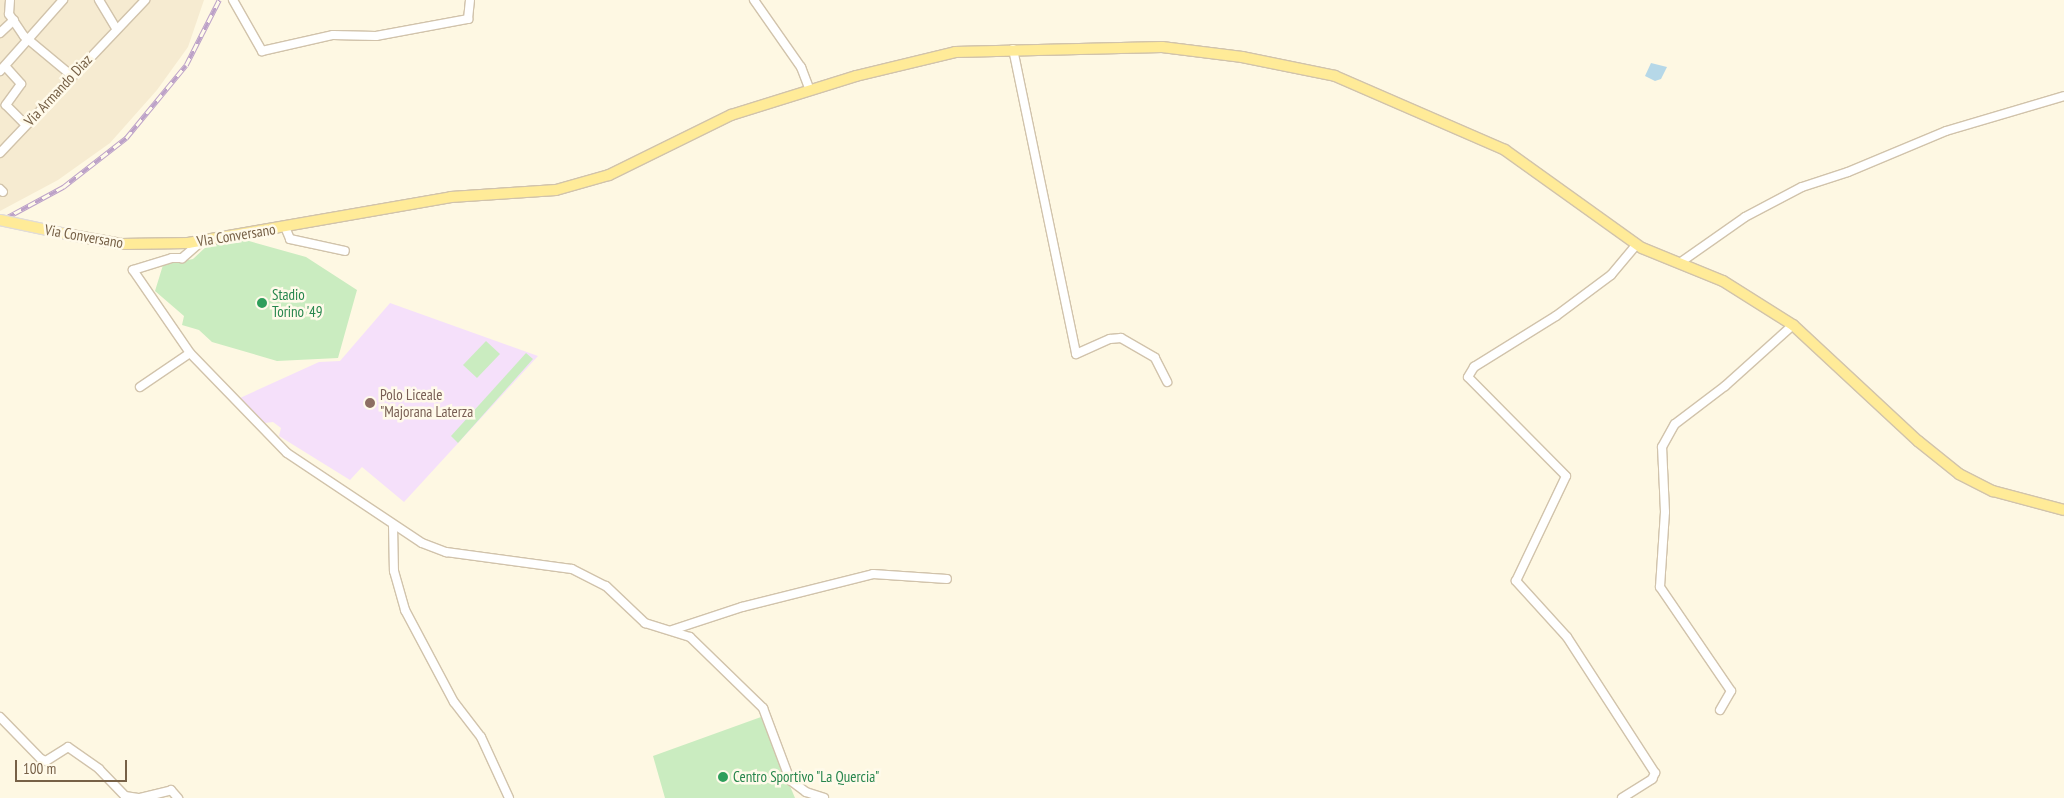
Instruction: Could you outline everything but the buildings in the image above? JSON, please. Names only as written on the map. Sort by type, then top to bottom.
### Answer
[{"type":"main road","name":"VIa Conversano","points":[[170,244],[303,224],[451,197],[556,190],[588,184],[731,115],[810,90],[955,52],[1013,49],[1162,47],[1265,60],[1335,76],[1504,150],[1636,245],[1681,262],[1755,298],[1793,325],[1918,441],[1959,474],[1994,491],[2064,510]]},
{"type":"main road","name":"Via Conversano","points":[[0,220],[122,244],[170,244]]},
{"type":"street","points":[[10,0],[9,14],[29,39],[71,75]]},
{"type":"street","points":[[26,125],[6,105],[22,84],[2,69],[63,0]]},
{"type":"street","points":[[99,0],[116,28]]},
{"type":"street","name":"Via Armando Diaz","points":[[0,153],[71,75],[144,0]]},
{"type":"street","points":[[232,0],[262,51],[333,35],[376,36],[468,19],[470,0]]},
{"type":"street","points":[[754,0],[801,67],[810,90]]},
{"type":"street","points":[[0,32],[14,20]]},
{"type":"street","points":[[1013,49],[1076,354],[1110,339],[1121,338],[1155,358],[1167,382]]},
{"type":"street","points":[[1681,262],[1745,217],[1802,187],[1848,172],[1946,131],[2064,96]]},
{"type":"street","points":[[285,227],[290,239],[345,251]]},
{"type":"street","points":[[203,240],[182,258],[172,258],[133,270],[190,353],[287,452],[412,538],[446,552],[572,569],[606,586],[639,620],[672,630],[697,643],[755,698],[766,714],[790,780],[806,792],[824,798]]},
{"type":"street","points":[[1622,798],[1652,779],[1655,773],[1567,637],[1516,581],[1566,476],[1468,377],[1474,367],[1556,316],[1611,275],[1636,245]]},
{"type":"street","points":[[1720,710],[1732,691],[1660,587],[1665,512],[1662,447],[1675,424],[1725,386],[1793,325]]},
{"type":"street","points":[[140,387],[190,353]]},
{"type":"street","points":[[393,525],[394,571],[405,610],[454,702],[481,736],[509,798]]},
{"type":"street","points":[[672,630],[742,607],[873,574],[947,579]]},
{"type":"street","points":[[0,717],[41,759],[46,761],[68,747],[100,769],[125,796],[140,798],[171,790],[178,798]]},
{"type":"shaded area","points":[[0,0],[204,0],[188,47],[157,90],[110,143],[58,180],[0,211]]},
{"type":"shaded area","name":"Polo Liceale \"Majorana Laterza","points":[[390,303],[538,356],[404,502],[362,467],[350,480],[279,436],[281,428],[273,422],[265,423],[240,398],[319,362],[340,361]]},
{"type":"green space","name":"Stadio Torino '49","points":[[242,239],[306,257],[357,290],[338,358],[277,361],[212,342],[199,330],[182,325],[184,316],[155,291],[163,265],[193,259],[209,244]]},
{"type":"green space","points":[[486,341],[500,354],[477,378],[463,365]]},
{"type":"green space","points":[[526,353],[533,359],[458,443],[451,436]]},
{"type":"green space","name":"Centro Sportivo \"La Quercia\"","points":[[761,717],[795,798],[665,798],[653,756]]},
{"type":"water","points":[[1651,63],[1667,67],[1661,79],[1655,81],[1645,76]]},
{"type":"railway","points":[[0,221],[63,187],[126,138],[186,65],[219,0]]},
{"type":"place","name":"Stadio Torino '49","points":[[262,303]]},
{"type":"place","name":"Polo Liceale \"Majorana Laterza","points":[[370,403]]},
{"type":"place","name":"Centro Sportivo \"La Quercia\"","points":[[723,777]]}]
